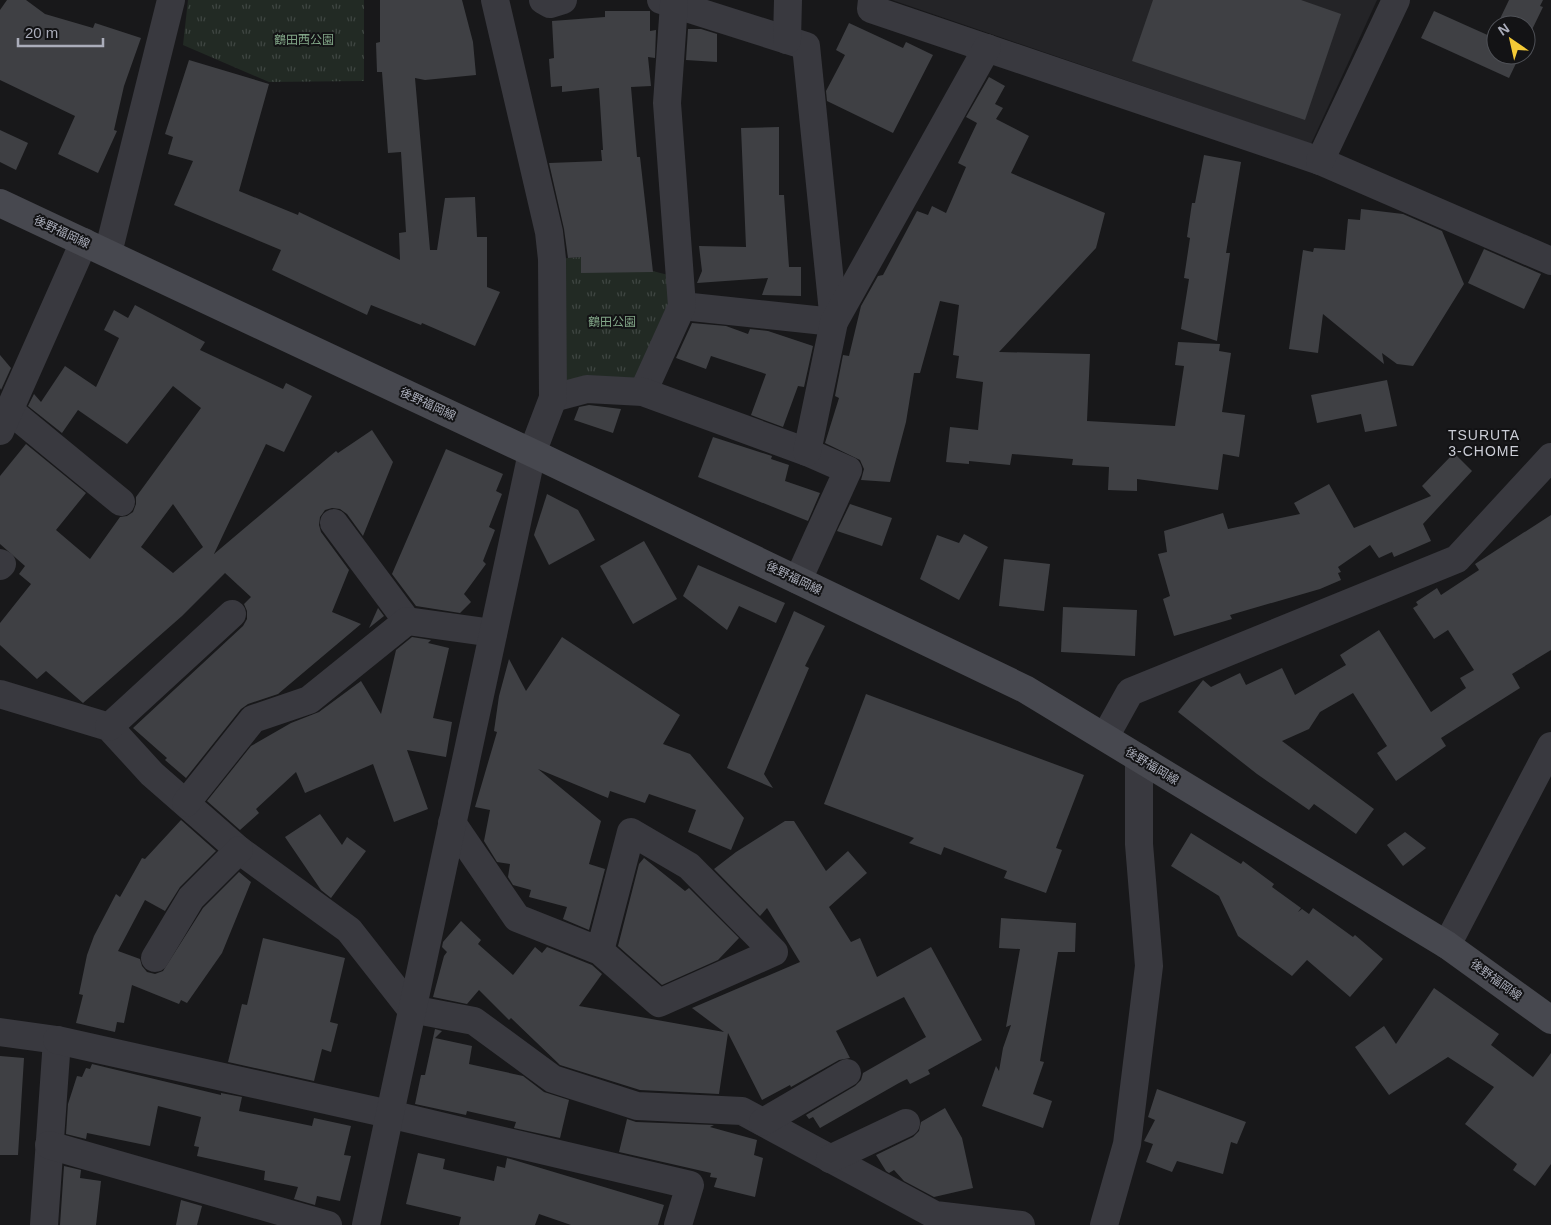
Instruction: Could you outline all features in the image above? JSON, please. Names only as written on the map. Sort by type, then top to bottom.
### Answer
[{"type":"main road","name":"後野福岡線","points":[[0,203],[532,452],[1025,689],[1447,945],[1551,1020]]},
{"type":"street","points":[[121,502],[4,420],[96,247],[171,0]]},
{"type":"street","points":[[366,1225],[532,452],[553,398],[552,259],[549,232],[495,0]]},
{"type":"street","points":[[543,0],[550,4],[563,0]]},
{"type":"street","points":[[787,40],[788,0]]},
{"type":"street","points":[[872,0],[871,9],[1320,162],[1551,261]]},
{"type":"street","points":[[1320,162],[1396,0]]},
{"type":"street","points":[[643,392],[682,306],[667,103],[668,2],[806,46],[834,322],[807,452]]},
{"type":"street","points":[[834,322],[988,48]]},
{"type":"street","points":[[682,306],[834,322]]},
{"type":"street","points":[[553,398],[587,389],[643,392],[807,452],[848,470],[798,580]]},
{"type":"street","points":[[1105,738],[1130,692],[1457,560],[1546,473]]},
{"type":"street","points":[[334,523],[407,621],[493,634]]},
{"type":"street","points":[[109,727],[232,614]]},
{"type":"street","points":[[186,803],[253,719],[309,700],[407,621]]},
{"type":"street","points":[[0,694],[109,727],[152,774],[239,850],[349,930],[412,1009],[474,1021],[553,1079],[637,1106],[742,1111],[935,1215],[1021,1225]]},
{"type":"street","points":[[1447,945],[1551,746]]},
{"type":"street","points":[[1104,1225],[1127,1144],[1149,966],[1140,844],[1139,758]]},
{"type":"street","points":[[452,823],[517,918],[600,951],[659,1003],[774,952],[689,866],[630,832],[600,951]]},
{"type":"street","points":[[155,958],[191,898],[239,850]]},
{"type":"street","points":[[0,1032],[56,1040],[389,1114],[690,1184],[678,1225]]},
{"type":"street","points":[[44,1225],[56,1040]]},
{"type":"street","points":[[763,1122],[847,1073]]},
{"type":"street","points":[[830,1158],[906,1123]]},
{"type":"street","points":[[49,1144],[328,1225]]},
{"type":"shaded area","points":[[892,0],[1377,0],[1311,144]]},
{"type":"green space","name":"鶴田西公園","points":[[188,0],[364,0],[364,81],[269,82],[183,45]]},
{"type":"green space","name":"鶴田公園","points":[[594,256],[680,278],[643,392],[553,398],[555,259]]},
{"type":"building","points":[[7,0],[26,0],[45,14],[93,28],[95,23],[141,38],[124,86],[114,130],[117,131],[98,173],[58,154],[75,116],[0,80],[0,10]]},
{"type":"building","points":[[380,0],[462,0],[473,42],[476,75],[425,80],[415,78],[430,250],[437,250],[445,198],[475,197],[477,237],[487,237],[487,287],[500,292],[475,346],[422,323],[421,325],[371,305],[367,315],[272,270],[281,250],[174,205],[193,161],[168,154],[173,137],[165,134],[189,60],[269,84],[239,191],[298,215],[299,212],[400,260],[399,233],[406,232],[401,152],[388,153],[382,72],[377,72],[376,43],[380,42]]},
{"type":"building","points":[[1153,0],[1301,0],[1341,14],[1305,120],[1132,61]]},
{"type":"building","points":[[1509,0],[1543,0],[1540,6],[1543,7],[1536,21],[1536,15],[1502,15]]},
{"type":"building","points":[[605,11],[650,11],[650,31],[656,30],[655,58],[648,57],[651,86],[631,87],[637,157],[640,157],[653,272],[581,273],[581,257],[568,258],[564,229],[549,163],[602,161],[599,88],[562,92],[562,86],[551,87],[549,59],[554,58],[552,21],[605,17]]},
{"type":"building","points":[[1434,11],[1486,34],[1486,65],[1515,65],[1509,78],[1421,38]]},
{"type":"building","points":[[849,23],[903,48],[906,42],[933,55],[893,133],[827,101],[826,91],[845,55],[836,50]]},
{"type":"building","points":[[688,29],[701,29],[717,34],[717,62],[686,60]]},
{"type":"building","points":[[989,77],[1005,86],[995,104],[1003,108],[996,119],[1029,136],[1011,173],[1105,213],[1096,248],[999,352],[1090,354],[1087,421],[1175,426],[1184,366],[1175,365],[1178,342],[1220,344],[1219,351],[1231,353],[1222,412],[1245,415],[1239,457],[1223,454],[1218,490],[1137,479],[1137,491],[1108,490],[1109,467],[1072,465],[1073,459],[1012,454],[1010,465],[969,461],[969,464],[946,462],[950,427],[978,430],[983,382],[956,378],[959,356],[953,355],[959,305],[940,301],[920,373],[914,373],[906,422],[890,482],[861,480],[864,469],[860,460],[825,443],[839,398],[835,396],[843,355],[849,356],[861,306],[878,276],[883,275],[917,211],[928,215],[932,206],[946,213],[966,167],[958,163],[977,123],[966,117]]},
{"type":"building","points":[[779,127],[779,195],[784,195],[789,267],[801,267],[801,296],[762,295],[768,278],[697,283],[702,271],[699,246],[746,247],[741,128]]},
{"type":"building","points":[[0,130],[28,143],[16,170],[0,162]]},
{"type":"building","points":[[1204,155],[1241,162],[1226,253],[1230,253],[1217,341],[1181,329],[1189,279],[1184,278],[1190,238],[1187,237],[1192,203],[1195,203]]},
{"type":"building","points":[[1361,209],[1403,214],[1442,231],[1464,284],[1413,366],[1397,364],[1382,353],[1384,364],[1323,314],[1318,353],[1289,349],[1303,250],[1313,252],[1314,248],[1345,250],[1348,219],[1360,220]]},
{"type":"building","points":[[1484,249],[1541,274],[1524,309],[1468,283]]},
{"type":"building","points":[[135,305],[205,342],[200,350],[283,389],[286,383],[312,396],[284,452],[266,444],[214,554],[336,451],[338,453],[372,430],[393,462],[363,536],[347,514],[340,509],[332,508],[325,510],[320,517],[319,525],[321,532],[349,570],[332,612],[361,624],[278,694],[248,704],[241,709],[186,778],[165,760],[167,758],[133,728],[243,626],[247,619],[247,611],[244,604],[251,597],[225,573],[182,616],[83,703],[46,671],[37,679],[0,645],[0,623],[31,584],[19,574],[25,566],[0,544],[0,476],[26,444],[86,493],[56,530],[90,559],[120,517],[127,516],[133,512],[136,497],[201,408],[173,386],[127,444],[78,410],[62,433],[28,406],[34,394],[41,402],[65,366],[96,387],[119,338],[104,330],[114,310],[128,318]],"holes":[[[173,504],[203,547],[173,573],[141,547]]]},
{"type":"building","points":[[692,323],[726,326],[748,334],[750,329],[768,331],[813,346],[804,387],[798,386],[783,427],[751,415],[766,374],[711,356],[706,369],[676,358]]},
{"type":"building","points":[[0,355],[11,368],[1,390],[0,388]]},
{"type":"building","points":[[1387,380],[1397,426],[1365,432],[1361,414],[1317,423],[1311,395]]},
{"type":"building","points":[[589,405],[621,409],[613,433],[574,420],[579,407]]},
{"type":"building","points":[[713,437],[772,456],[771,459],[789,465],[785,481],[820,493],[808,521],[698,477]]},
{"type":"building","points":[[446,449],[503,474],[496,491],[502,494],[489,527],[495,530],[483,561],[486,564],[464,594],[471,602],[460,613],[416,606],[392,574]]},
{"type":"building","points":[[1454,453],[1472,471],[1423,524],[1431,541],[1394,557],[1392,552],[1379,558],[1370,545],[1338,567],[1341,572],[1338,573],[1341,580],[1320,589],[1230,615],[1232,619],[1174,636],[1163,599],[1170,596],[1158,554],[1167,552],[1164,531],[1223,513],[1228,529],[1300,514],[1294,503],[1329,484],[1354,528],[1431,496],[1422,486]]},
{"type":"building","points":[[547,494],[578,510],[595,540],[549,565],[534,535]]},
{"type":"building","points":[[850,504],[892,518],[882,546],[837,531]]},
{"type":"building","points":[[1551,515],[1551,650],[1512,674],[1520,688],[1441,738],[1446,746],[1396,781],[1377,753],[1387,746],[1353,693],[1320,712],[1309,729],[1282,741],[1374,809],[1356,834],[1314,804],[1309,810],[1257,774],[1178,712],[1203,680],[1211,687],[1240,673],[1246,685],[1282,668],[1295,695],[1346,665],[1340,655],[1379,630],[1431,712],[1466,688],[1460,678],[1474,670],[1448,630],[1434,639],[1413,608],[1418,605],[1416,602],[1437,588],[1441,595],[1479,570],[1475,564]]},
{"type":"building","points":[[964,534],[988,547],[959,600],[920,579],[937,535],[959,543]]},
{"type":"building","points":[[644,541],[677,599],[633,624],[600,566]]},
{"type":"building","points":[[1004,559],[1050,564],[1044,611],[999,606]]},
{"type":"building","points":[[698,565],[785,603],[776,623],[739,606],[727,630],[683,596]]},
{"type":"building","points":[[1063,607],[1137,610],[1135,656],[1061,652]]},
{"type":"building","points":[[378,608],[384,616],[369,628]]},
{"type":"building","points":[[794,611],[825,626],[805,666],[809,668],[764,774],[773,788],[727,768]]},
{"type":"building","points":[[412,637],[431,640],[428,643],[449,648],[433,718],[452,722],[446,757],[407,750],[428,809],[394,822],[373,764],[305,793],[296,772],[256,809],[259,813],[240,830],[207,801],[251,746],[291,723],[319,712],[361,681],[381,714],[396,650]]},
{"type":"building","points":[[562,637],[680,715],[663,744],[690,754],[744,818],[731,850],[688,832],[696,810],[649,794],[645,803],[610,791],[608,798],[538,769],[601,821],[589,864],[605,869],[589,930],[563,919],[567,907],[529,897],[531,890],[513,885],[508,877],[510,864],[497,862],[484,841],[490,810],[475,807],[497,732],[494,731],[499,696],[509,659],[526,691]]},
{"type":"building","points":[[866,694],[1084,775],[1056,848],[1062,850],[1046,893],[1004,878],[1007,871],[944,847],[941,855],[909,843],[914,838],[824,804]]},
{"type":"building","points":[[320,814],[342,845],[347,837],[366,851],[331,898],[321,890],[285,837]]},
{"type":"building","points":[[181,820],[216,851],[180,887],[165,911],[145,900],[118,951],[140,959],[142,966],[147,972],[155,974],[163,971],[203,908],[239,872],[251,882],[222,953],[187,1003],[181,1000],[179,1004],[132,985],[124,1023],[117,1022],[115,1032],[76,1023],[83,995],[79,994],[87,955],[94,936],[116,894],[120,897],[142,858],[145,859]]},
{"type":"building","points":[[785,821],[794,821],[826,871],[848,851],[867,873],[829,907],[851,942],[860,938],[877,977],[931,947],[982,1040],[928,1070],[930,1074],[910,1084],[907,1079],[820,1128],[813,1117],[809,1119],[806,1115],[855,1086],[861,1080],[863,1073],[926,1037],[904,997],[836,1031],[850,1058],[839,1060],[791,1087],[790,1085],[762,1100],[728,1033],[719,1094],[640,1090],[560,1065],[511,1018],[509,1020],[479,990],[467,1004],[433,997],[444,956],[447,952],[442,947],[443,942],[461,921],[481,940],[478,944],[513,975],[535,947],[542,953],[547,947],[592,965],[602,974],[579,1006],[724,1032],[692,1008],[800,962],[767,908],[760,916],[714,869],[736,852]]},
{"type":"building","points":[[1405,832],[1426,848],[1403,866],[1387,845]]},
{"type":"building","points":[[1191,833],[1241,864],[1243,861],[1274,884],[1272,887],[1301,908],[1298,912],[1302,909],[1309,914],[1313,908],[1353,937],[1355,935],[1383,959],[1350,997],[1307,960],[1292,976],[1238,936],[1219,896],[1171,866]]},
{"type":"building","points":[[644,858],[685,891],[689,888],[739,938],[718,960],[662,985],[618,946],[639,864]]},
{"type":"building","points":[[1001,918],[1076,923],[1075,952],[1058,952],[1040,1061],[1044,1062],[1033,1094],[1052,1101],[1043,1128],[982,1106],[996,1066],[999,1071],[1003,1048],[1011,1025],[1006,1027],[1020,949],[999,948]]},
{"type":"building","points":[[263,938],[345,958],[330,1022],[338,1024],[331,1052],[322,1049],[314,1081],[228,1062],[242,1004],[247,1005]]},
{"type":"building","points":[[1434,988],[1499,1034],[1491,1045],[1533,1077],[1551,1053],[1551,1164],[1535,1186],[1513,1170],[1517,1164],[1465,1124],[1494,1087],[1448,1057],[1389,1095],[1355,1047],[1384,1026],[1396,1044]]},
{"type":"building","points":[[435,1029],[442,1031],[435,1038],[472,1046],[469,1064],[523,1076],[544,1092],[569,1100],[560,1138],[514,1128],[516,1122],[467,1111],[466,1115],[415,1104],[421,1075],[425,1075]]},
{"type":"building","points":[[0,1056],[24,1058],[18,1155],[0,1155]]},
{"type":"building","points":[[92,1064],[221,1095],[221,1093],[242,1097],[239,1111],[312,1126],[314,1118],[351,1126],[344,1155],[351,1156],[340,1201],[317,1196],[315,1205],[294,1199],[298,1187],[264,1180],[265,1171],[197,1156],[199,1147],[194,1146],[201,1117],[158,1106],[150,1146],[87,1133],[86,1139],[66,1134],[68,1104],[77,1076],[82,1077],[86,1068],[90,1069]]},
{"type":"building","points":[[1157,1089],[1246,1122],[1237,1144],[1231,1142],[1223,1174],[1177,1161],[1172,1172],[1146,1162],[1153,1144],[1144,1141],[1155,1120],[1148,1117]]},
{"type":"building","points":[[945,1108],[962,1138],[973,1188],[934,1197],[904,1181],[894,1170],[889,1173],[886,1171],[876,1155],[913,1137],[919,1131],[921,1122]]},
{"type":"building","points":[[627,1119],[636,1122],[714,1125],[710,1127],[757,1140],[754,1155],[763,1158],[755,1197],[714,1187],[717,1178],[710,1177],[711,1173],[619,1152]]},
{"type":"building","points":[[418,1153],[445,1159],[443,1169],[494,1181],[497,1166],[505,1168],[507,1158],[664,1205],[658,1225],[571,1225],[539,1214],[535,1225],[459,1225],[461,1217],[406,1204]]},
{"type":"building","points":[[64,1166],[81,1170],[80,1178],[101,1181],[96,1225],[60,1225]]},
{"type":"building","points":[[181,1200],[202,1206],[197,1225],[176,1225]]},
{"type":"district","name":"TSURUTA 3-CHOME","points":[[1484,444]]}]
